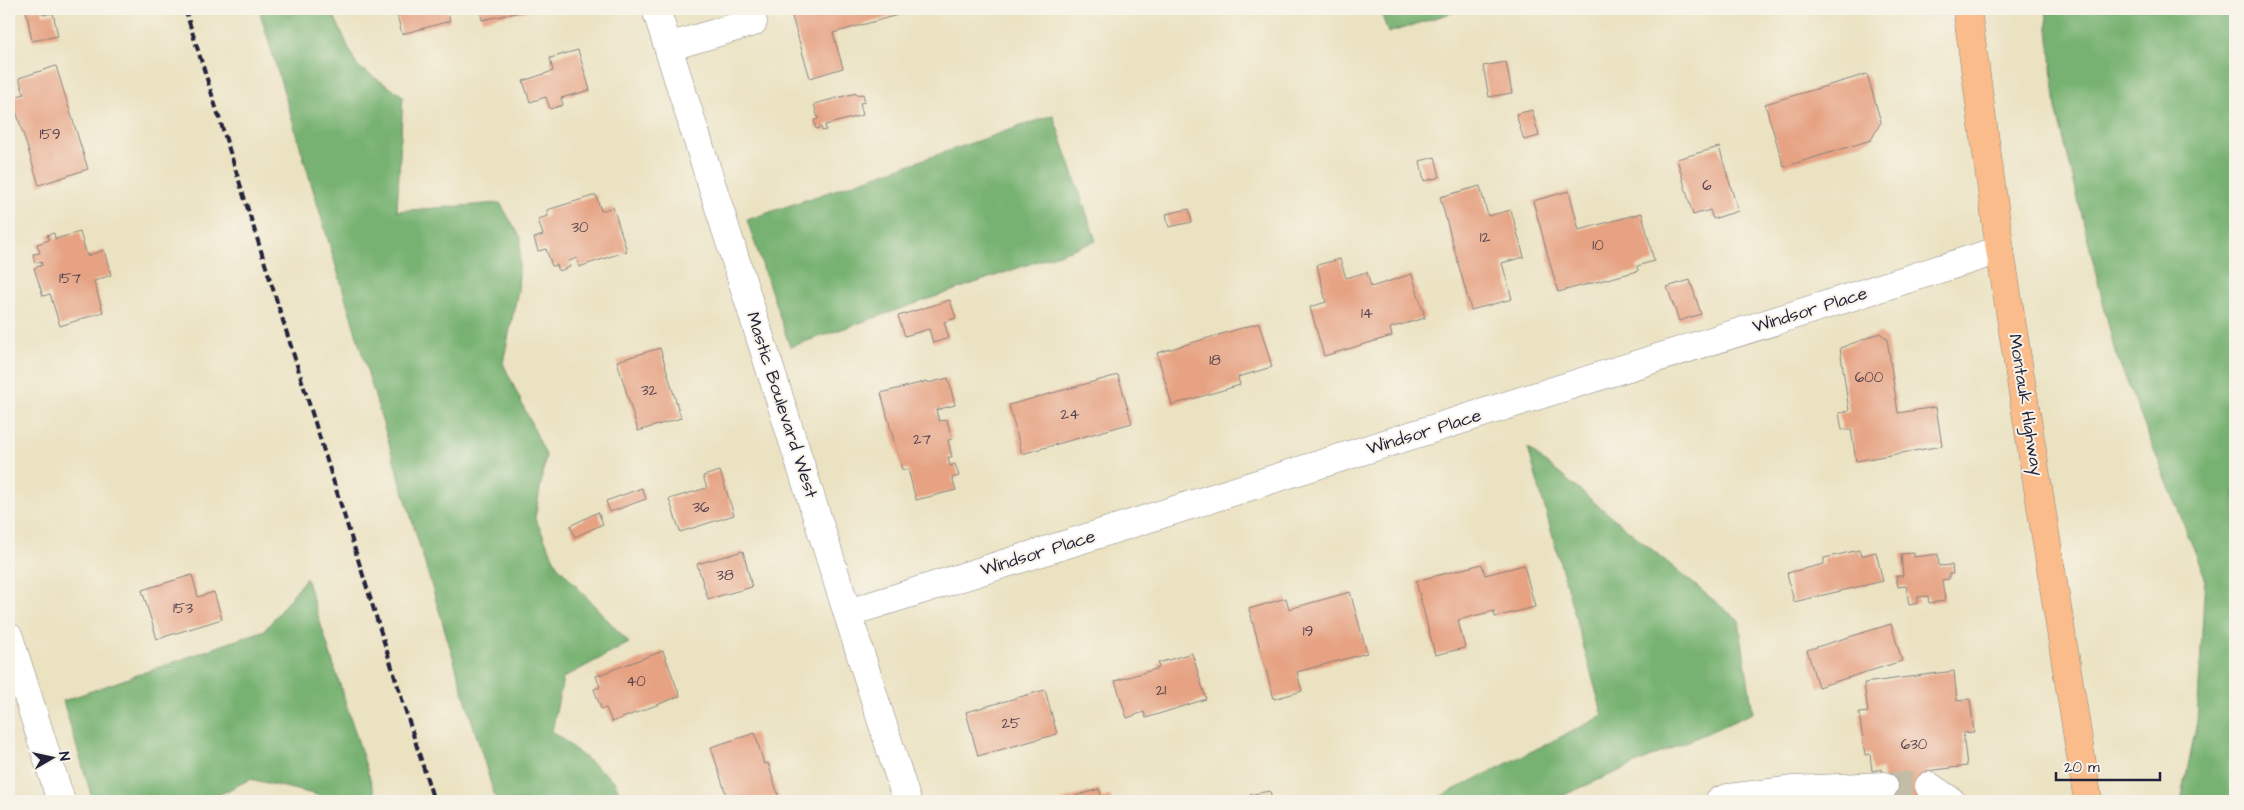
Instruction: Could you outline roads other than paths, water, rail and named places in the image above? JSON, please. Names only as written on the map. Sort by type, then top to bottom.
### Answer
[{"type":"main road","name":"Montauk Highway","points":[[1967,9],[2000,250],[2088,801]]},
{"type":"street","name":"Mastic Boulevard West","points":[[656,9],[907,801]]},
{"type":"street","points":[[668,47],[753,22]]},
{"type":"street","name":"Windsor Place","points":[[848,613],[2000,250]]},
{"type":"street","points":[[9,637],[60,801]]},
{"type":"street","points":[[1720,801],[1728,798],[1793,790],[1884,786]]},
{"type":"tunnel","points":[[1884,786],[1929,786]]},
{"type":"railway","points":[[185,9],[434,801]]}]
